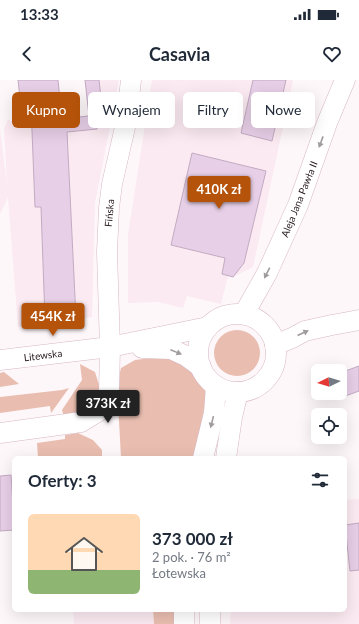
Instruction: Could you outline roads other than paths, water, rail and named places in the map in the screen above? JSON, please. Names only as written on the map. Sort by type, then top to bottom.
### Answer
[{"type":"street","name":"Fińska","points":[[0,433],[81,422],[99,411],[109,392],[110,347],[107,275],[109,208],[112,184],[126,123],[131,80]]},
{"type":"street","name":"Aleja Jana Pawła II","points":[[244,314],[267,273],[298,205],[327,123],[345,80]]},
{"type":"street","points":[[231,314],[244,314],[258,320],[269,331],[275,345],[276,357],[272,370],[265,380],[255,387],[238,392],[232,392],[216,386],[209,380],[201,367],[198,353],[201,338],[208,327],[218,319],[231,314]]},
{"type":"street","points":[[275,345],[305,331],[359,320]]},
{"type":"street","name":"Litewska","points":[[0,360],[110,347],[208,327]]},
{"type":"street","name":"Litewska","points":[[110,347],[171,349],[186,356],[201,367]]},
{"type":"street","points":[[203,456],[214,413],[216,386]]},
{"type":"street","points":[[226,456],[232,417],[238,392]]},
{"type":"street","points":[[184,612],[184,624]]},
{"type":"street","points":[[210,612],[210,624]]}]
